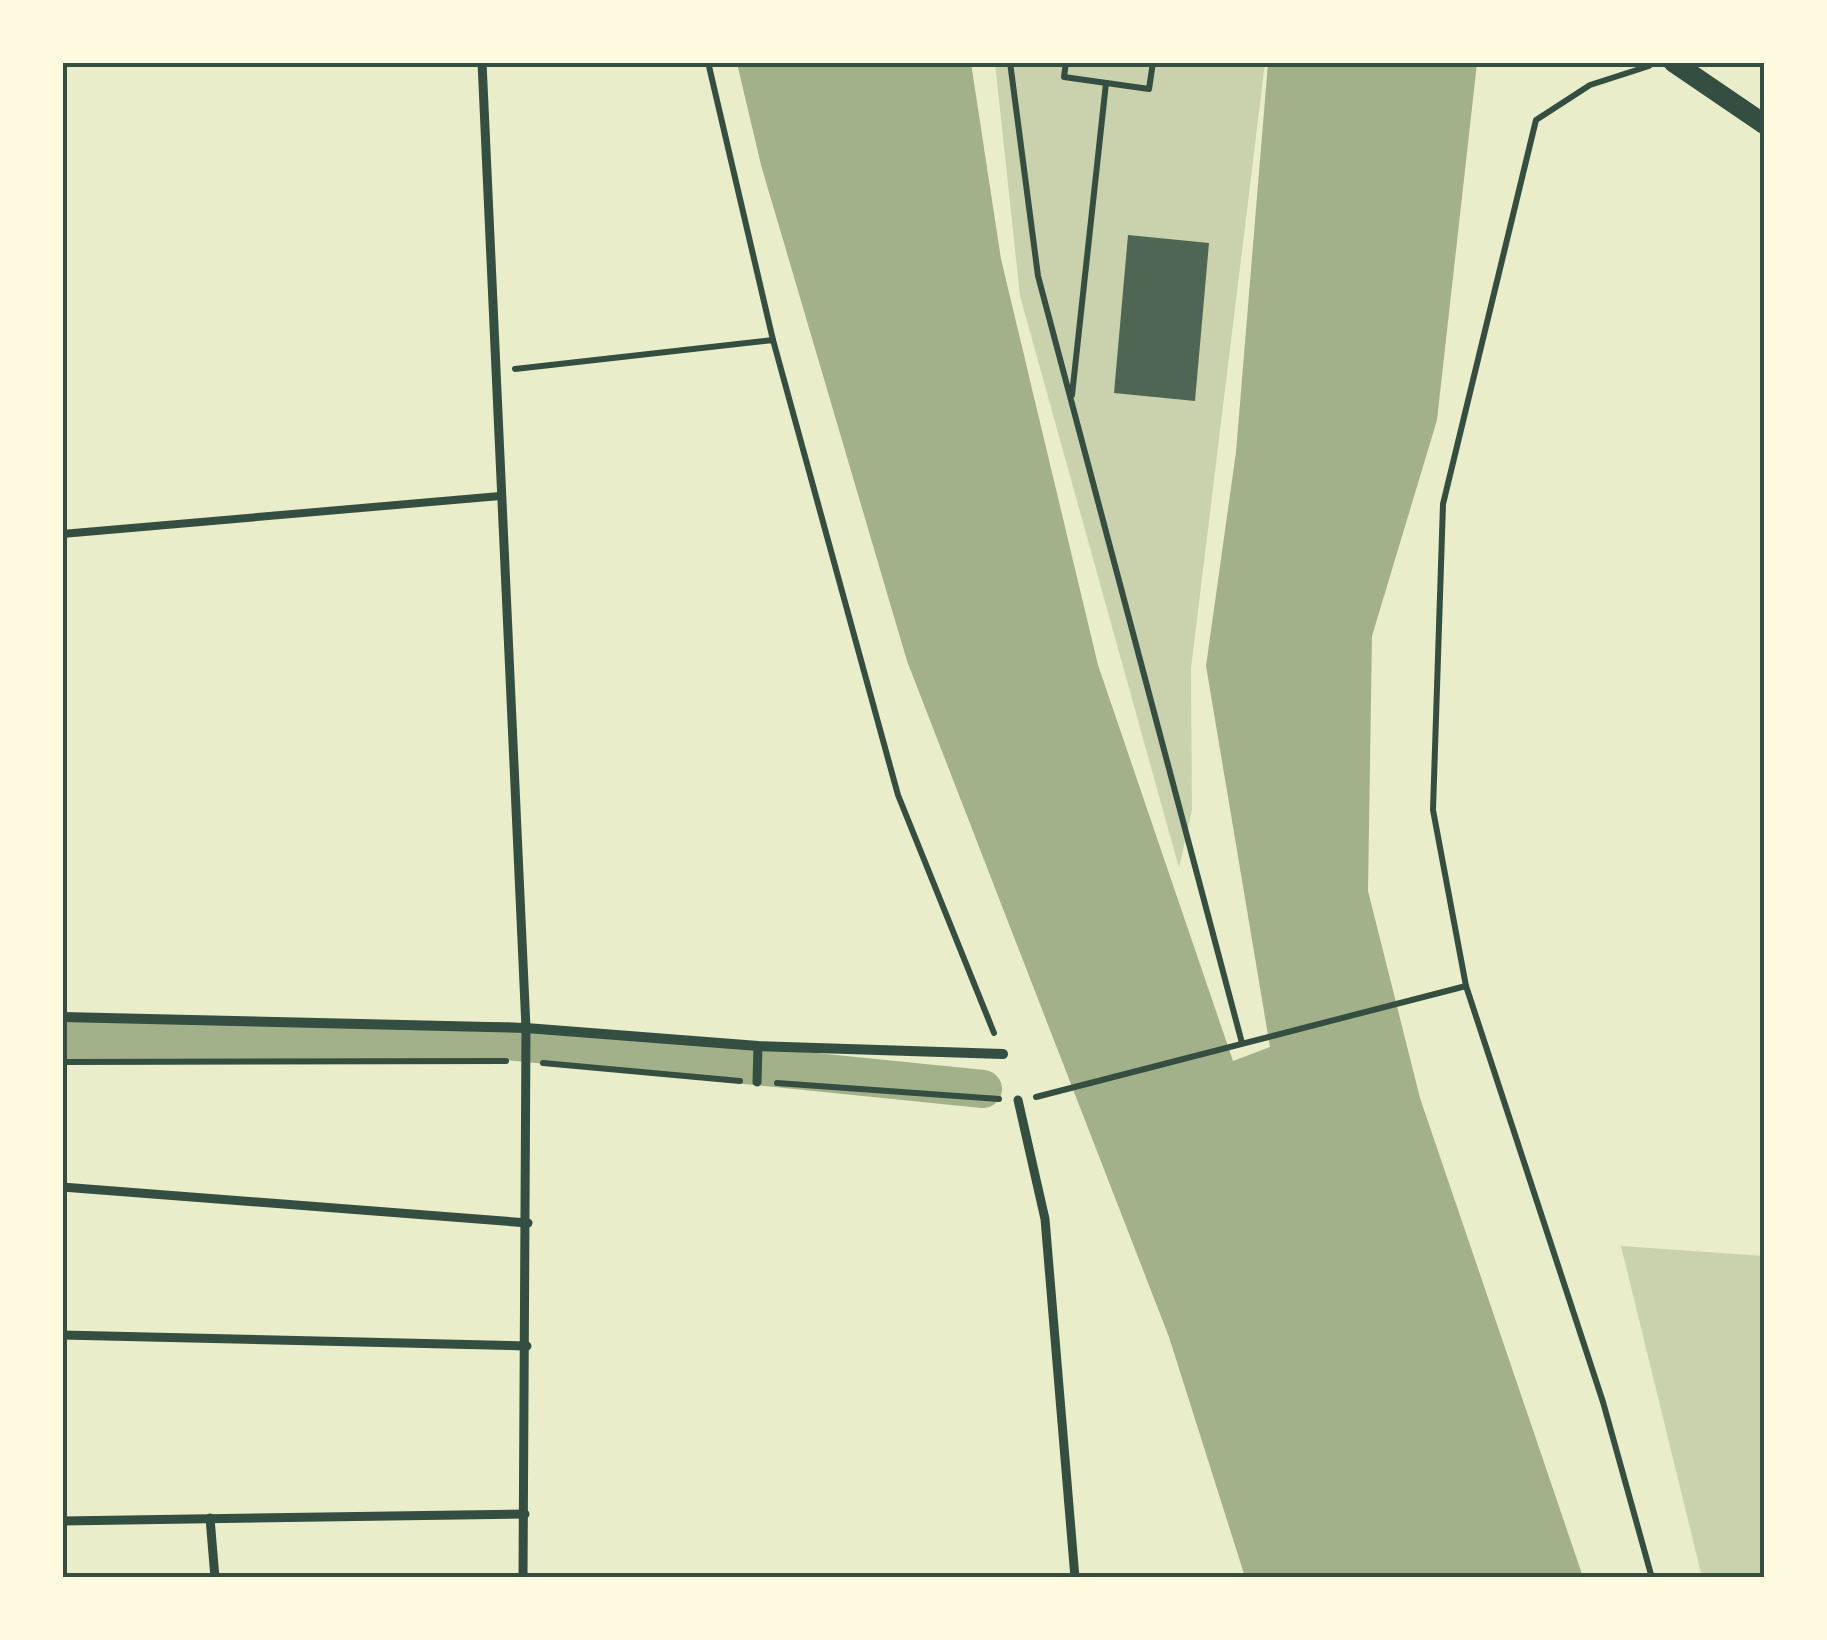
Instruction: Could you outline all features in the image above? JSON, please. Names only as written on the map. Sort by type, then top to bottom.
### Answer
[{"type":"main road","points":[[1673,62],[1764,124]]},
{"type":"street","points":[[482,62],[526,1028],[524,1578]]},
{"type":"street","points":[[62,1017],[526,1028],[758,1046],[1003,1054]]},
{"type":"street","points":[[757,1082],[758,1046]]},
{"type":"street","points":[[1018,1100],[1045,1219],[1075,1578]]},
{"type":"street","points":[[62,1188],[528,1223]]},
{"type":"street","points":[[62,1335],[526,1346]]},
{"type":"street","points":[[62,1521],[524,1514]]},
{"type":"street","points":[[210,1518],[214,1578]]},
{"type":"lane","points":[[62,534],[500,496]]},
{"type":"path","points":[[708,62],[773,340],[898,795],[1003,1054]]},
{"type":"path","points":[[1010,62],[1038,276],[1242,1043]]},
{"type":"path","points":[[1066,62],[1064,76],[1149,89],[1152,62]]},
{"type":"path","points":[[1652,1578],[1603,1402],[1466,986],[1433,810],[1443,504],[1536,120],[1590,85],[1660,62]]},
{"type":"path","points":[[1071,402],[1106,83]]},
{"type":"path","points":[[497,371],[773,340]]},
{"type":"path","points":[[1037,1096],[1466,986]]},
{"type":"path","points":[[62,1062],[526,1062]]},
{"type":"shaded area","points":[[737,63],[971,63],[1001,259],[1098,665],[1233,1061],[1270,1047],[1206,666],[1236,452],[1268,63],[1477,63],[1437,420],[1372,636],[1368,891],[1420,1098],[1583,1577],[1245,1577],[1169,1337],[907,661],[761,165]]},
{"type":"shaded area","points":[[995,63],[1265,63],[1191,668],[1192,810],[1179,868],[1020,296]]},
{"type":"shaded area","points":[[1621,1246],[1764,1256],[1764,1577],[1702,1577]]},
{"type":"building","points":[[1128,235],[1209,243],[1195,401],[1114,393]]},
{"type":"waterway","points":[[62,1041],[507,1041],[983,1089]]}]
